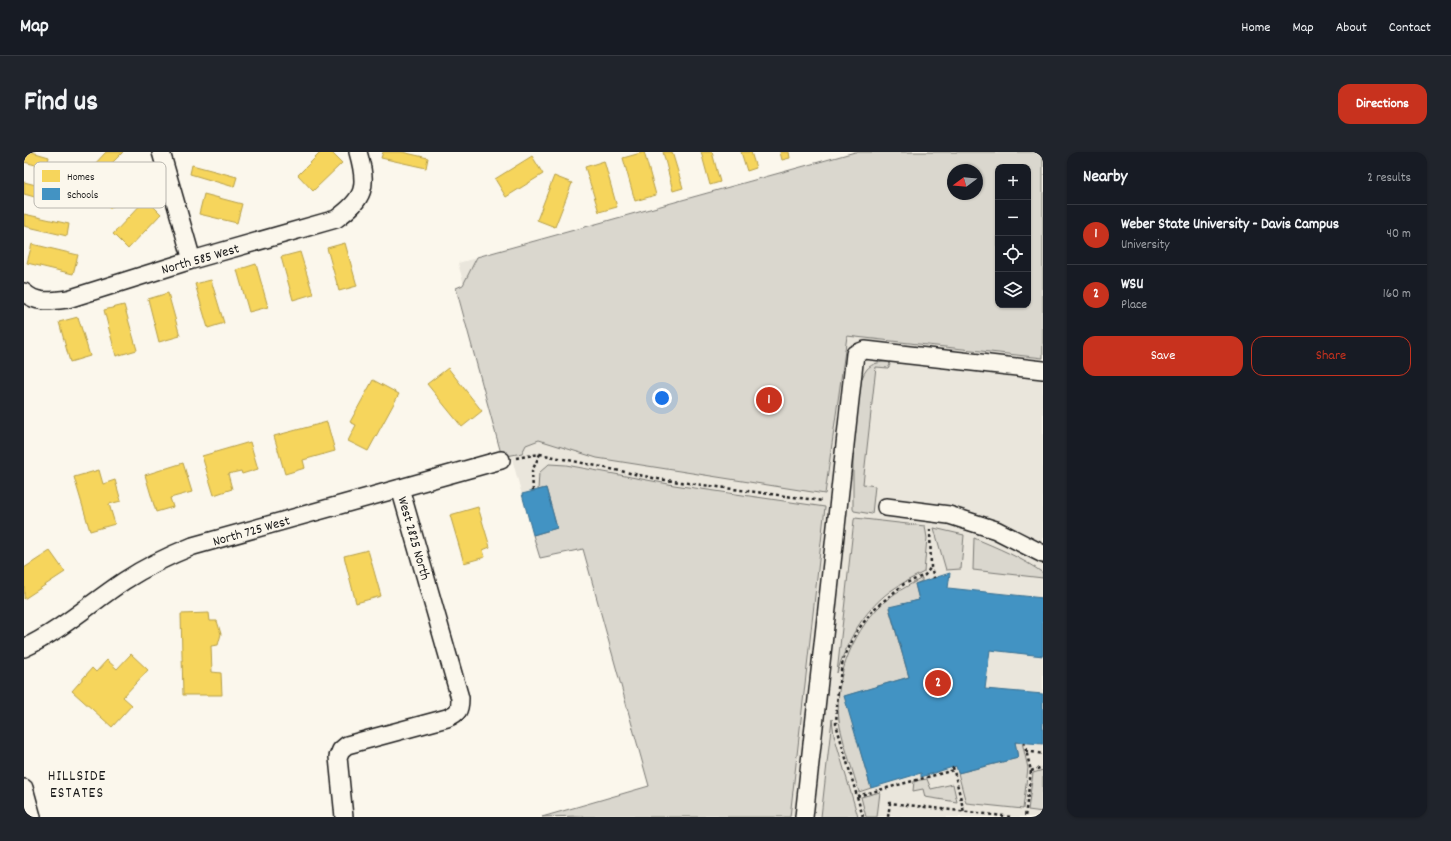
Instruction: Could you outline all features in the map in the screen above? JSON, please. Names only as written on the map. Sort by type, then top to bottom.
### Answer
[{"type":"street","points":[[161,152],[164,162]]},
{"type":"street","name":"North 585 West","points":[[27,295],[49,301],[68,299],[192,260],[336,219],[350,209],[361,195],[364,179],[358,152]]},
{"type":"street","points":[[166,169],[192,260]]},
{"type":"street","points":[[804,817],[837,503],[855,354],[865,350],[1043,370]]},
{"type":"street","name":"North 725 West","points":[[24,648],[66,623],[124,581],[157,561],[193,546],[501,460]]},
{"type":"street","name":"West 2825 North","points":[[344,817],[338,757],[341,750],[346,745],[447,718],[455,714],[460,708],[460,698],[400,488]]},
{"type":"street","points":[[886,507],[949,515],[996,530],[1043,554]]},
{"type":"street","points":[[24,788],[32,817]]},
{"type":"path","points":[[501,460],[540,454],[658,479],[837,503]]},
{"type":"path","points":[[532,491],[532,472],[540,454]]},
{"type":"path","points":[[930,526],[931,567],[934,578]]},
{"type":"path","points":[[863,817],[836,724],[838,688],[843,660],[857,631],[874,609],[904,584],[925,574],[931,567]]},
{"type":"path","points":[[1024,742],[1030,771],[1025,817]]},
{"type":"path","points":[[1026,751],[1043,754]]},
{"type":"path","points":[[1030,771],[1043,767]]},
{"type":"path","points":[[857,796],[954,769],[964,812]]},
{"type":"path","points":[[888,817],[890,803],[1010,817]]},
{"type":"shaded area","points":[[855,152],[1043,152],[1043,817],[681,817],[606,541],[533,535],[458,263]]},
{"type":"shaded area","points":[[855,152],[1043,152],[1043,358],[847,336],[825,494],[597,458],[539,440],[526,445],[522,453],[502,457],[456,288],[463,285],[477,257]]},
{"type":"shaded area","points":[[884,362],[889,362],[890,365],[888,368],[876,367],[863,484],[875,486],[872,514],[854,511],[853,509],[853,450],[861,381],[864,373],[869,367]]},
{"type":"shaded area","points":[[549,464],[566,465],[674,485],[825,507],[790,817],[542,817],[649,786],[583,549],[540,558],[533,535],[557,528],[546,488],[538,490],[539,473]]},
{"type":"shaded area","points":[[855,518],[925,526],[927,538],[924,572],[889,592],[879,600],[863,618],[851,639],[837,673],[854,520]]},
{"type":"shaded area","points":[[934,528],[964,535],[961,569],[946,570]]},
{"type":"shaded area","points":[[974,538],[1027,563],[1043,573],[1043,578],[973,570]]},
{"type":"shaded area","points":[[922,578],[922,581],[915,584],[919,600],[889,608],[909,677],[845,696],[871,788],[859,792],[840,727],[838,711],[841,677],[852,645],[870,617],[881,605],[896,593]]},
{"type":"shaded area","points":[[832,719],[834,735],[858,817],[821,817]]},
{"type":"shaded area","points":[[1015,742],[1022,742],[1028,768],[1023,809],[966,803],[958,773],[1018,758]]},
{"type":"shaded area","points":[[1043,770],[1043,812],[1028,810],[1033,773]]},
{"type":"shaded area","points":[[927,779],[931,789],[953,784],[957,802],[925,797],[923,789],[913,791],[914,781]]},
{"type":"shaded area","points":[[880,792],[877,817],[866,817],[861,797]]},
{"type":"building: Homes","points":[[24,152],[32,152],[49,157],[48,162],[34,162],[34,165],[24,162]]},
{"type":"building: Homes","points":[[106,152],[123,152],[113,162],[97,162]]},
{"type":"building: Homes","points":[[321,152],[331,152],[342,163],[313,191],[298,175]]},
{"type":"building: Homes","points":[[383,152],[402,152],[428,158],[426,168],[381,158]]},
{"type":"building: Homes","points":[[644,152],[656,195],[635,201],[623,158]]},
{"type":"building: Homes","points":[[663,152],[672,152],[683,188],[673,191]]},
{"type":"building: Homes","points":[[701,152],[712,152],[720,182],[710,185]]},
{"type":"building: Homes","points":[[741,152],[751,152],[756,168],[747,171]]},
{"type":"building: Homes","points":[[780,152],[789,152],[790,158],[782,160]]},
{"type":"building: Homes","points":[[532,156],[543,174],[506,197],[495,179]]},
{"type":"building: Homes","points":[[604,161],[617,207],[599,212],[585,167]]},
{"type":"building: Homes","points":[[192,165],[237,177],[234,187],[190,174]]},
{"type":"building: Homes","points":[[554,176],[572,183],[555,227],[537,220]]},
{"type":"building: Homes","points":[[24,182],[34,184],[34,197],[24,194]]},
{"type":"building: Homes","points":[[204,194],[242,204],[237,223],[199,214]]},
{"type":"building: Homes","points":[[138,208],[155,208],[161,214],[128,249],[113,234]]},
{"type":"building: Homes","points":[[24,214],[69,224],[67,236],[24,226]]},
{"type":"building: Homes","points":[[345,243],[357,286],[339,291],[327,248]]},
{"type":"building: Homes","points":[[32,244],[78,255],[73,274],[27,263]]},
{"type":"building: Homes","points":[[300,252],[313,294],[293,300],[281,257]]},
{"type":"building: Homes","points":[[256,264],[268,307],[249,312],[237,270]]},
{"type":"building: Homes","points":[[211,280],[224,323],[208,328],[195,284]]},
{"type":"building: Homes","points":[[168,293],[180,336],[159,342],[148,299]]},
{"type":"building: Homes","points":[[124,305],[137,350],[116,356],[104,310]]},
{"type":"building: Homes","points":[[78,317],[90,356],[70,362],[59,322]]},
{"type":"building: Homes","points":[[448,368],[482,411],[462,427],[427,384]]},
{"type":"building: Homes","points":[[373,380],[399,394],[368,451],[348,441],[356,425],[350,422]]},
{"type":"building: Homes","points":[[327,422],[335,451],[303,460],[305,468],[285,474],[274,436]]},
{"type":"building: Homes","points":[[250,442],[258,469],[242,474],[241,471],[228,474],[232,489],[214,495],[202,456]]},
{"type":"building: Homes","points":[[183,463],[192,492],[170,498],[173,507],[156,512],[145,475]]},
{"type":"building: Homes","points":[[99,470],[103,484],[115,480],[121,501],[109,504],[115,524],[90,531],[74,477]]},
{"type":"building: Homes","points":[[478,507],[490,547],[483,550],[485,557],[464,563],[450,515]]},
{"type":"building: Homes","points":[[368,550],[381,596],[356,603],[344,556]]},
{"type":"building: Homes","points":[[50,551],[65,572],[24,599],[24,568]]},
{"type":"building: Homes","points":[[209,613],[210,621],[217,621],[221,634],[218,645],[211,646],[212,672],[221,673],[222,695],[183,695],[181,614]]},
{"type":"building: Homes","points":[[131,654],[148,670],[123,697],[132,705],[112,727],[72,691],[92,668],[96,672],[107,660],[117,669]]},
{"type":"building: Schools","points":[[546,488],[557,528],[533,535],[522,494]]},
{"type":"building: Schools","points":[[950,573],[948,588],[1043,598],[1043,656],[990,650],[985,689],[1043,694],[1043,744],[1015,742],[1018,758],[958,773],[956,766],[921,777],[921,773],[871,788],[844,696],[909,677],[889,607],[919,600],[915,584]]},
{"type":"place","name":"Weber State University - Davis Campus","points":[[769,400]]},
{"type":"place","name":"WSU","points":[[938,683]]},
{"type":"district","name":"HILLSIDE ESTATES","points":[[77,784]]}]
